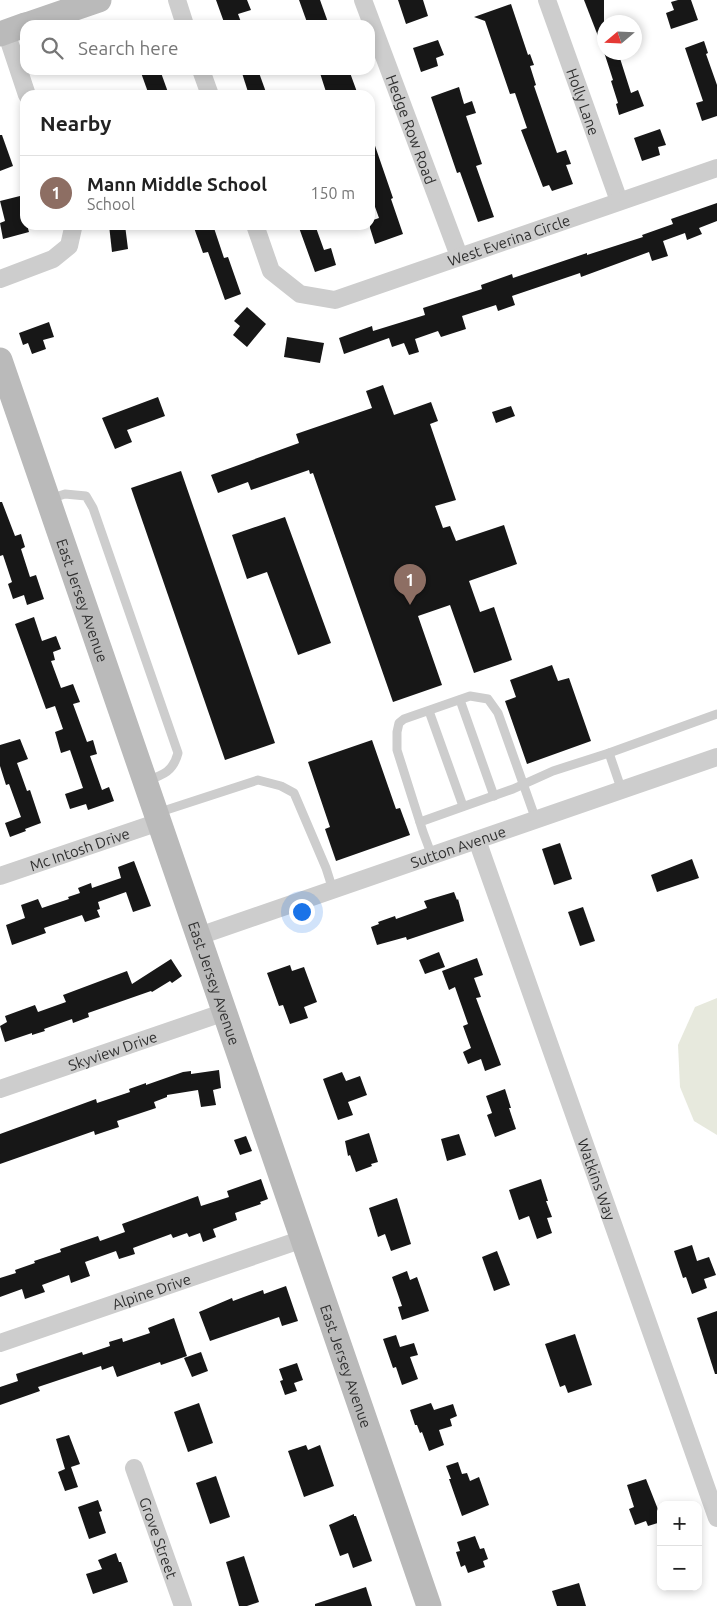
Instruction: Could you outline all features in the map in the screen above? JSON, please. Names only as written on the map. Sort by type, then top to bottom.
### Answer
[{"type":"street","points":[[40,20],[99,0]]},
{"type":"street","points":[[176,0],[183,20]]},
{"type":"street","name":"Hedge Row Road","points":[[363,0],[370,20]]},
{"type":"street","name":"Holly Lane","points":[[547,0],[619,202]]},
{"type":"street","points":[[14,29],[20,59]]},
{"type":"street","name":"Hedge Row Road","points":[[375,32],[459,256]]},
{"type":"street","points":[[23,75],[26,90]]},
{"type":"street","points":[[203,75],[208,90]]},
{"type":"street","name":"West Everina Circle","points":[[257,230],[271,271],[300,294],[335,300],[717,168]]},
{"type":"street","points":[[0,279],[53,259],[69,246],[73,230]]},
{"type":"street","name":"East Jersey Avenue","points":[[0,360],[8,408],[48,499],[430,1606]]},
{"type":"street","name":"Sutton Avenue","points":[[199,936],[717,757]]},
{"type":"street","name":"Mc Intosh Drive","points":[[0,876],[158,817]]},
{"type":"street","name":"Watkins Way","points":[[477,840],[717,1518]]},
{"type":"street","name":"Skyview Drive","points":[[0,1089],[225,1012]]},
{"type":"street","name":"Alpine Drive","points":[[0,1343],[303,1239]]},
{"type":"street","name":"Grove Street","points":[[134,1468],[183,1606]]},
{"type":"lane","points":[[48,499],[65,494],[86,496],[93,508],[178,753],[176,762],[166,774],[145,782]]},
{"type":"lane","points":[[432,856],[398,750],[397,732],[399,723],[404,719],[470,696],[488,699],[498,713],[536,820]]},
{"type":"lane","points":[[460,700],[494,796]]},
{"type":"lane","points":[[429,711],[463,806]]},
{"type":"lane","points":[[420,822],[513,789],[553,771],[717,714]]},
{"type":"lane","points":[[609,753],[622,791]]},
{"type":"lane","points":[[158,817],[258,780],[281,786],[294,793],[326,868],[333,890]]},
{"type":"shaded area","points":[[717,998],[717,1135],[694,1121],[680,1087],[678,1045],[695,1007]]},
{"type":"building","points":[[216,0],[247,0],[251,10],[238,14],[240,20],[223,20]]},
{"type":"building","points":[[299,0],[320,0],[327,20],[306,20]]},
{"type":"building","points":[[398,0],[423,0],[428,16],[406,24]]},
{"type":"building","points":[[584,0],[604,0],[604,15],[597,15],[597,34]]},
{"type":"building","points":[[691,0],[698,20],[671,29],[666,13],[674,10],[671,2]]},
{"type":"building","points":[[511,4],[528,55],[530,54],[534,65],[530,66],[536,85],[534,86],[557,153],[566,150],[571,164],[566,165],[573,184],[552,191],[549,185],[543,187],[521,130],[527,128],[515,93],[510,94],[485,21],[474,17]]},
{"type":"building","points":[[438,40],[444,55],[436,58],[438,66],[421,72],[413,48]]},
{"type":"building","points":[[704,41],[708,53],[706,54],[717,85],[717,116],[702,121],[696,103],[703,101],[685,48]]},
{"type":"building","points":[[607,60],[621,60],[631,93],[638,90],[644,106],[619,115],[616,104],[618,103],[611,81],[613,80]]},
{"type":"building","points":[[142,75],[162,75],[167,90],[147,90]]},
{"type":"building","points":[[243,75],[260,75],[265,90],[247,90]]},
{"type":"building","points":[[321,75],[351,75],[356,90],[325,90]]},
{"type":"building","points":[[459,87],[464,104],[472,101],[476,113],[466,116],[482,164],[476,166],[494,217],[478,222],[460,172],[457,173],[431,97]]},
{"type":"building","points":[[660,129],[666,145],[658,147],[660,155],[642,161],[634,138]]},
{"type":"building","points":[[0,135],[2,135],[13,166],[0,171]]},
{"type":"building","points":[[375,146],[403,234],[375,244],[371,230],[375,230],[375,219],[379,218],[375,207]]},
{"type":"building","points":[[20,196],[20,230],[28,230],[29,232],[3,239],[0,223],[5,221],[0,201]]},
{"type":"building","points":[[717,203],[717,221],[699,228],[702,234],[687,240],[685,233],[663,241],[668,256],[652,261],[649,252],[581,277],[580,273],[512,296],[515,305],[498,311],[496,305],[462,316],[466,329],[441,337],[438,331],[415,339],[419,352],[409,355],[404,343],[392,347],[389,338],[344,354],[339,338],[372,326],[373,331],[425,315],[423,308],[482,289],[481,285],[512,274],[513,278],[587,253],[587,255],[643,237],[642,235],[673,224],[671,219]]},
{"type":"building","points":[[110,230],[126,230],[128,249],[112,252]]},
{"type":"building","points":[[195,230],[215,230],[224,258],[228,257],[241,294],[225,300],[208,252],[203,253]]},
{"type":"building","points":[[300,230],[317,230],[324,250],[331,248],[336,265],[315,272]]},
{"type":"building","points":[[247,307],[266,324],[247,347],[233,335],[240,326],[234,321]]},
{"type":"building","points":[[49,322],[54,337],[43,340],[46,349],[32,354],[28,343],[23,345],[19,333]]},
{"type":"building","points":[[287,337],[324,343],[320,363],[284,357]]},
{"type":"building","points":[[383,385],[394,415],[431,402],[438,421],[430,424],[456,500],[435,506],[443,528],[450,526],[456,541],[504,525],[517,564],[469,581],[480,612],[494,607],[512,660],[474,673],[450,605],[418,616],[442,685],[393,702],[313,473],[310,474],[309,470],[251,490],[248,482],[218,493],[211,475],[299,443],[296,434],[372,408],[366,391]]},
{"type":"building","points":[[158,397],[165,416],[127,430],[132,442],[115,449],[102,418]]},
{"type":"building","points":[[511,406],[515,416],[496,423],[492,412]]},
{"type":"building","points":[[181,471],[275,743],[225,760],[131,488]]},
{"type":"building","points":[[0,502],[2,502],[15,536],[21,534],[25,547],[21,549],[30,577],[36,575],[44,599],[27,605],[24,595],[13,599],[8,584],[12,582],[3,555],[0,556]]},
{"type":"building","points":[[285,517],[331,643],[298,655],[267,572],[247,579],[232,535]]},
{"type":"building","points":[[34,617],[42,641],[56,636],[61,649],[53,652],[55,660],[51,661],[61,688],[73,684],[80,702],[73,704],[87,742],[93,740],[97,754],[90,756],[102,790],[109,787],[114,801],[88,810],[86,804],[70,809],[65,794],[83,788],[70,750],[61,753],[55,732],[63,729],[55,706],[46,709],[15,624]]},
{"type":"building","points":[[552,665],[558,681],[569,678],[591,741],[527,764],[505,701],[516,697],[510,680]]},
{"type":"building","points":[[20,739],[28,759],[17,763],[27,791],[30,790],[41,823],[10,837],[5,823],[21,817],[9,784],[6,785],[0,766],[0,745]]},
{"type":"building","points":[[372,740],[396,809],[400,808],[410,835],[336,861],[325,829],[330,827],[308,762]]},
{"type":"building","points":[[560,843],[572,879],[554,885],[542,849]]},
{"type":"building","points":[[692,859],[699,878],[657,892],[651,875]]},
{"type":"building","points":[[134,861],[151,906],[133,912],[126,892],[98,902],[100,909],[97,910],[100,917],[85,922],[82,915],[44,928],[46,933],[12,945],[6,925],[25,918],[21,905],[38,899],[42,908],[69,899],[68,897],[80,893],[78,888],[91,883],[92,888],[121,878],[118,867]]},
{"type":"building","points":[[454,892],[464,921],[407,940],[406,937],[377,945],[371,927],[379,924],[378,922],[395,916],[396,919],[427,908],[424,901]]},
{"type":"building","points":[[583,907],[595,941],[580,946],[568,912]]},
{"type":"building","points":[[439,952],[445,967],[425,974],[419,960]]},
{"type":"building","points":[[477,958],[483,975],[474,978],[481,997],[476,998],[501,1065],[485,1071],[481,1059],[468,1064],[463,1052],[471,1048],[463,1026],[468,1024],[455,987],[449,990],[442,971]]},
{"type":"building","points":[[171,959],[182,976],[172,983],[170,981],[152,992],[88,1013],[89,1017],[73,1023],[72,1019],[44,1029],[45,1031],[32,1035],[32,1033],[5,1042],[0,1026],[7,1022],[5,1016],[35,1005],[38,1012],[66,1002],[63,995],[127,971],[132,984]]},
{"type":"building","points":[[290,965],[292,971],[304,967],[317,1002],[304,1007],[308,1018],[290,1024],[283,1005],[279,1006],[267,973]]},
{"type":"building","points":[[219,1070],[221,1088],[213,1090],[216,1105],[201,1107],[198,1090],[167,1095],[167,1097],[154,1102],[156,1108],[117,1121],[119,1127],[95,1135],[94,1131],[0,1164],[0,1134],[96,1099],[97,1103],[130,1092],[129,1089],[183,1072],[191,1071],[191,1074]]},
{"type":"building","points":[[342,1072],[346,1081],[360,1076],[367,1095],[348,1102],[353,1115],[338,1120],[323,1079]]},
{"type":"building","points":[[505,1089],[516,1129],[495,1137],[487,1115],[492,1113],[486,1096]]},
{"type":"building","points":[[369,1133],[378,1162],[356,1172],[350,1155],[348,1156],[345,1141]]},
{"type":"building","points":[[459,1134],[466,1155],[447,1161],[441,1139]]},
{"type":"building","points":[[246,1136],[252,1151],[240,1155],[234,1140]]},
{"type":"building","points":[[261,1179],[268,1199],[260,1202],[261,1204],[235,1213],[237,1220],[213,1229],[216,1237],[203,1242],[200,1233],[189,1237],[187,1233],[173,1238],[171,1234],[133,1248],[135,1254],[119,1259],[116,1251],[85,1262],[90,1276],[71,1283],[69,1275],[42,1285],[45,1292],[25,1299],[22,1289],[0,1297],[0,1278],[16,1273],[15,1270],[35,1263],[34,1261],[61,1252],[60,1249],[98,1236],[100,1241],[125,1232],[122,1224],[198,1196],[201,1206],[229,1197],[227,1191]]},
{"type":"building","points":[[541,1179],[552,1217],[547,1218],[552,1233],[537,1239],[529,1216],[519,1220],[509,1190]]},
{"type":"building","points":[[397,1198],[411,1244],[391,1251],[385,1234],[378,1237],[369,1208]]},
{"type":"building","points":[[692,1245],[697,1261],[709,1257],[716,1275],[704,1279],[707,1288],[692,1294],[686,1277],[683,1278],[674,1251]]},
{"type":"building","points":[[497,1251],[510,1285],[494,1291],[482,1257]]},
{"type":"building","points":[[407,1271],[410,1280],[417,1277],[429,1311],[402,1320],[398,1307],[402,1306],[392,1277]]},
{"type":"building","points":[[286,1286],[298,1321],[282,1326],[279,1317],[210,1341],[199,1312],[232,1298],[233,1301],[263,1290],[264,1294]]},
{"type":"building","points":[[717,1311],[717,1374],[715,1374],[697,1318]]},
{"type":"building","points":[[174,1318],[187,1356],[161,1365],[160,1362],[117,1377],[113,1366],[102,1370],[101,1366],[38,1387],[40,1391],[0,1405],[0,1387],[18,1381],[16,1374],[82,1352],[83,1355],[110,1346],[109,1342],[122,1338],[123,1342],[150,1333],[148,1328]]},
{"type":"building","points":[[575,1334],[592,1385],[568,1393],[565,1385],[560,1387],[545,1344]]},
{"type":"building","points":[[396,1335],[400,1347],[414,1343],[418,1355],[410,1357],[418,1379],[402,1385],[396,1367],[393,1368],[383,1339]]},
{"type":"building","points":[[201,1352],[208,1371],[192,1377],[184,1358]]},
{"type":"building","points":[[297,1363],[303,1380],[294,1383],[297,1391],[285,1395],[280,1381],[283,1380],[279,1369]]},
{"type":"building","points":[[199,1403],[213,1443],[188,1452],[174,1412]]},
{"type":"building","points":[[431,1403],[434,1410],[453,1404],[457,1416],[450,1419],[452,1426],[439,1430],[444,1445],[429,1451],[422,1432],[420,1433],[417,1425],[415,1425],[410,1410]]},
{"type":"building","points":[[69,1435],[80,1464],[71,1467],[78,1487],[65,1491],[58,1472],[65,1469],[56,1439]]},
{"type":"building","points":[[306,1445],[308,1450],[320,1445],[334,1486],[304,1497],[288,1451]]},
{"type":"building","points":[[458,1462],[462,1474],[467,1473],[470,1481],[479,1477],[489,1505],[462,1516],[446,1466]]},
{"type":"building","points":[[216,1476],[230,1517],[210,1524],[196,1483]]},
{"type":"building","points":[[646,1479],[657,1507],[657,1523],[648,1526],[646,1521],[635,1525],[629,1509],[634,1507],[627,1485]]},
{"type":"building","points":[[98,1500],[102,1511],[99,1512],[106,1533],[89,1539],[78,1507]]},
{"type":"building","points":[[354,1514],[372,1561],[353,1568],[348,1553],[340,1556],[329,1525]]},
{"type":"building","points":[[475,1536],[480,1549],[484,1548],[488,1559],[483,1561],[485,1567],[468,1573],[465,1565],[461,1567],[456,1552],[460,1551],[457,1542]]},
{"type":"building","points":[[116,1553],[128,1582],[93,1594],[86,1574],[102,1569],[98,1560]]},
{"type":"building","points":[[244,1556],[259,1602],[247,1606],[239,1606],[226,1562]]},
{"type":"building","points":[[579,1583],[586,1606],[557,1606],[552,1591]]},
{"type":"building","points":[[366,1587],[372,1606],[315,1606],[315,1604]]},
{"type":"place","name":"Mann Middle School","points":[[410,605]]}]
